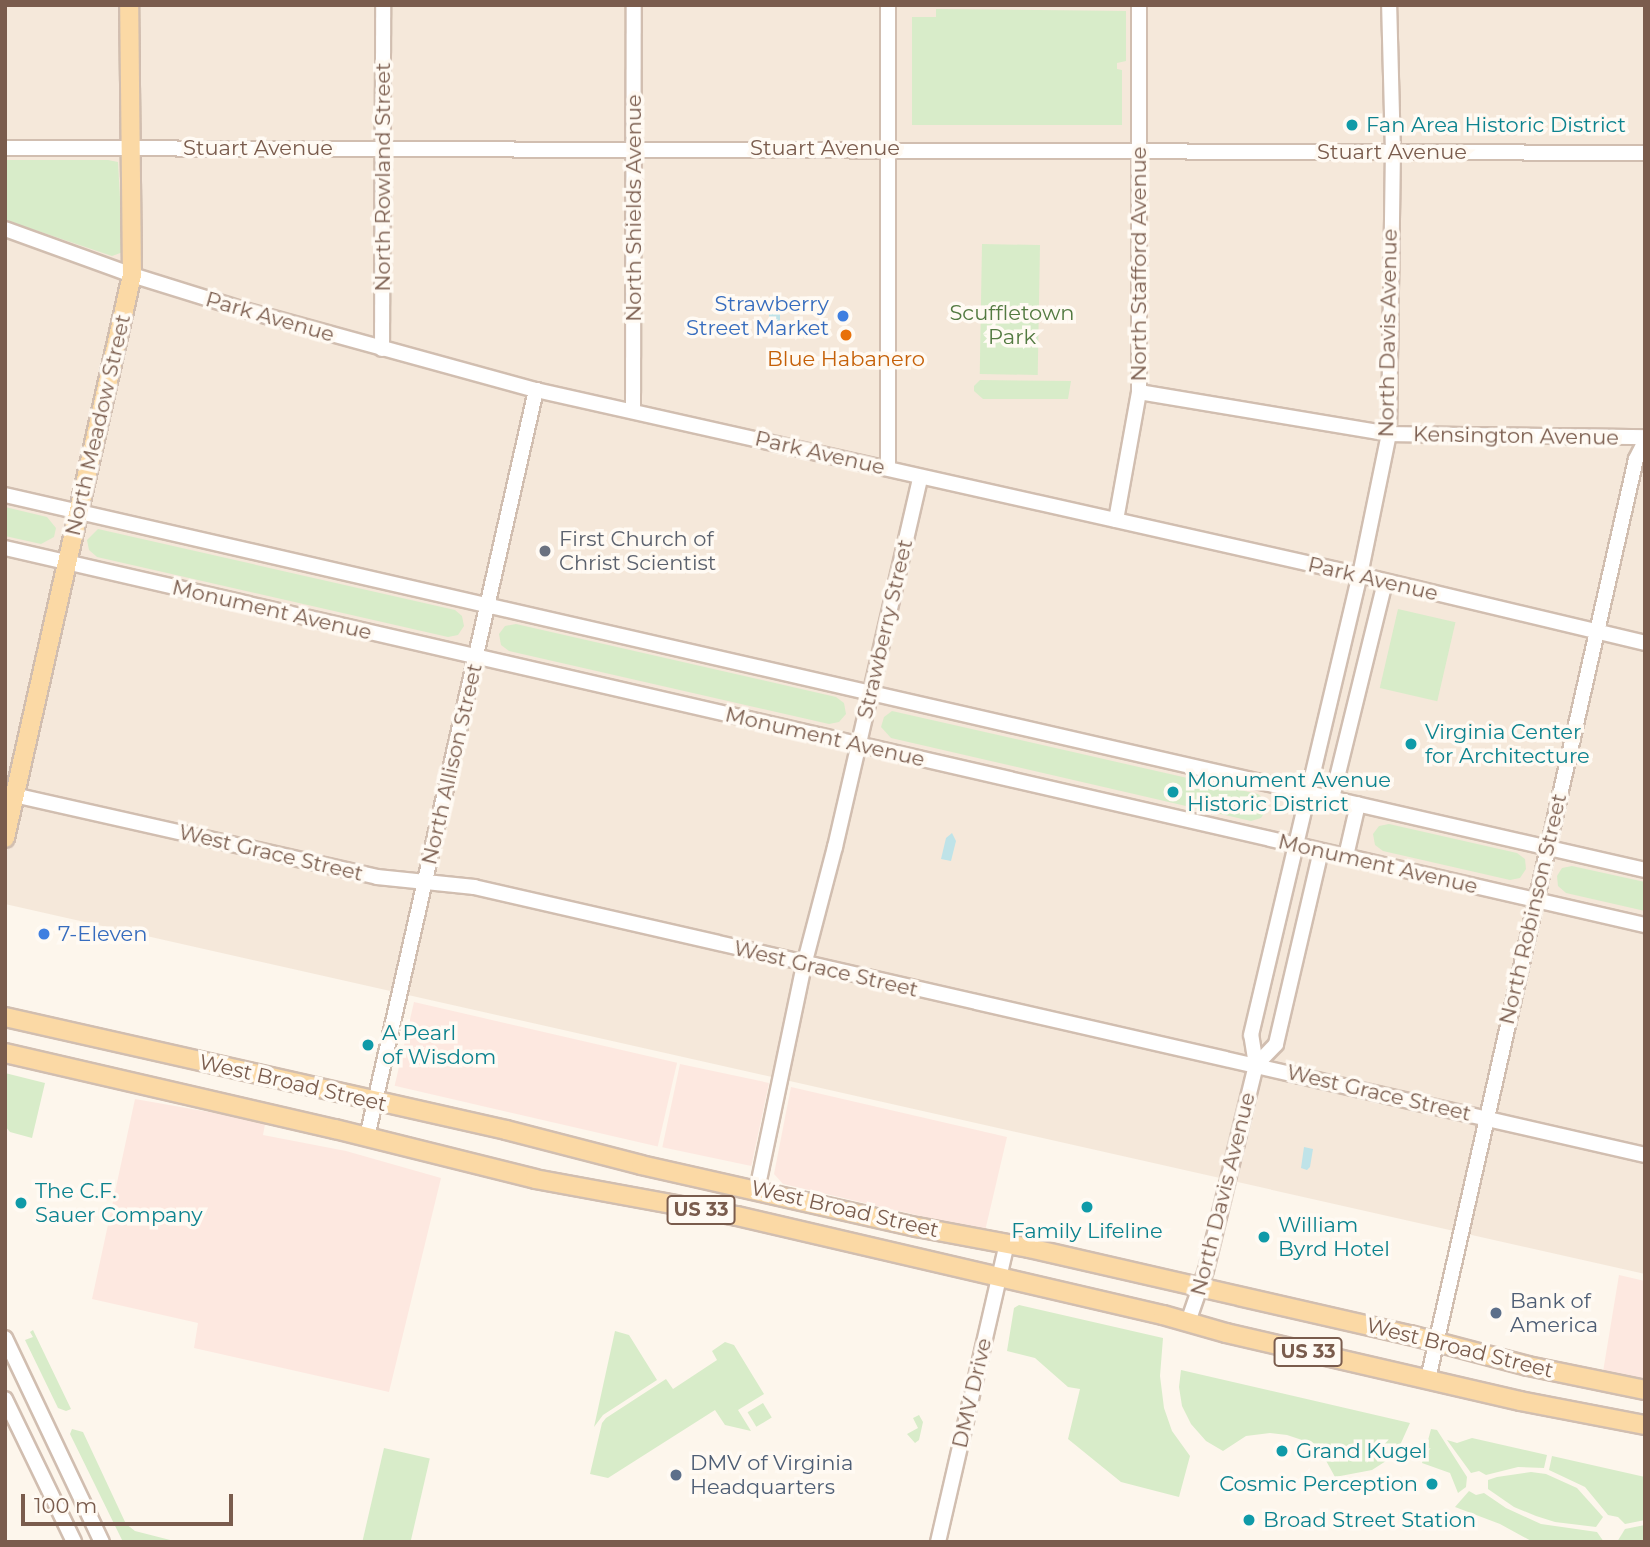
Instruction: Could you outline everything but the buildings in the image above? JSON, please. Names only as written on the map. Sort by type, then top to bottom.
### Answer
[{"type":"main road","name":"North Meadow Street","points":[[5,838],[10,794],[79,512],[132,275],[129,5]]},
{"type":"main road","name":"West Broad Street","points":[[5,1017],[917,1227],[1007,1243],[1201,1287],[1528,1366],[1645,1390]]},
{"type":"main road","name":"West Broad Street","points":[[5,1053],[535,1179],[737,1216],[1428,1379],[1645,1425]]},
{"type":"street","name":"North Rowland Street","points":[[382,349],[383,5]]},
{"type":"street","name":"North Shields Avenue","points":[[633,411],[634,5]]},
{"type":"street","points":[[888,5],[888,468]]},
{"type":"street","name":"North Stafford Avenue","points":[[1116,520],[1139,392],[1139,5]]},
{"type":"street","name":"North Davis Avenue","points":[[1188,1322],[1201,1287],[1256,1065],[1251,1035],[1306,792],[1360,575],[1389,434],[1392,153],[1389,5]]},
{"type":"street","name":"Stuart Avenue","points":[[5,148],[888,148],[1645,153]]},
{"type":"street","name":"Park Avenue","points":[[5,229],[132,275],[382,349],[536,390],[1360,575],[1645,642]]},
{"type":"street","name":"North Allison Street","points":[[367,1138],[536,390]]},
{"type":"street","name":"Kensington Avenue","points":[[1139,392],[1389,434],[1645,439]]},
{"type":"street","name":"North Robinson Street","points":[[1428,1379],[1636,459],[1645,439]]},
{"type":"street","name":"Strawberry Street","points":[[757,1190],[804,965],[920,478]]},
{"type":"street","points":[[5,495],[1645,870]]},
{"type":"street","name":"Monument Avenue","points":[[5,548],[1645,925]]},
{"type":"street","points":[[1332,798],[1385,582]]},
{"type":"street","name":"West Grace Street","points":[[10,794],[377,877],[474,887],[804,965],[1645,1155]]},
{"type":"street","points":[[1346,856],[1358,804]]},
{"type":"street","name":"North Davis Avenue","points":[[1256,1065],[1276,1044],[1321,850]]},
{"type":"street","name":"DMV Drive","points":[[938,1542],[1007,1243]]},
{"type":"street","points":[[5,1338],[102,1542]]},
{"type":"street","points":[[5,1399],[74,1542]]},
{"type":"shaded area","points":[[5,5],[1645,5],[1645,1274],[5,904]]},
{"type":"shaded area","points":[[414,1002],[677,1063],[658,1147],[395,1086]]},
{"type":"shaded area","points":[[680,1064],[769,1083],[751,1166],[662,1147]]},
{"type":"shaded area","points":[[791,1087],[1007,1137],[985,1231],[783,1184],[774,1174]]},
{"type":"shaded area","points":[[135,1099],[249,1119],[265,1124],[263,1135],[346,1151],[441,1178],[389,1392],[194,1348],[198,1323],[92,1299]]},
{"type":"shaded area","points":[[1619,1275],[1645,1281],[1645,1381],[1603,1372]]},
{"type":"green space","points":[[936,9],[1126,11],[1126,61],[1117,63],[1117,69],[1122,70],[1122,125],[912,125],[912,17],[936,17]]},
{"type":"green space","points":[[5,160],[118,162],[123,252],[112,256],[5,220]]},
{"type":"green space","name":"Scuffletown Park","points":[[982,244],[1040,245],[1038,375],[980,374]]},
{"type":"green space","points":[[980,380],[1071,381],[1068,399],[983,399],[974,391],[974,386]]},
{"type":"green space","points":[[5,507],[47,517],[56,528],[54,537],[41,544],[5,536]]},
{"type":"green space","points":[[98,529],[455,610],[462,616],[464,626],[458,635],[448,637],[97,557],[89,550],[87,540]]},
{"type":"green space","points":[[1398,609],[1455,622],[1437,701],[1380,688]]},
{"type":"green space","points":[[516,624],[836,697],[844,703],[846,714],[839,722],[829,724],[509,651],[501,645],[499,634],[505,626]]},
{"type":"green space","points":[[892,711],[1258,794],[1265,800],[1266,810],[1261,818],[1251,821],[891,738],[881,727],[884,717]]},
{"type":"green space","points":[[1389,824],[1517,853],[1525,859],[1526,869],[1520,878],[1510,880],[1383,851],[1375,845],[1373,834],[1379,826]]},
{"type":"green space","points":[[1572,866],[1645,882],[1645,911],[1566,893],[1558,886],[1557,876],[1562,868]]},
{"type":"green space","points":[[5,1073],[45,1083],[32,1138],[10,1132],[5,1126]]},
{"type":"green space","points":[[1019,1305],[1163,1338],[1160,1376],[1164,1408],[1172,1431],[1190,1456],[1179,1497],[1121,1482],[1068,1439],[1080,1389],[1068,1387],[1035,1358],[1007,1351],[1014,1308]]},
{"type":"green space","points":[[33,1330],[71,1409],[66,1411],[58,1408],[25,1340],[33,1337],[30,1332]]},
{"type":"green space","points":[[615,1331],[629,1335],[657,1380],[603,1415],[594,1427]]},
{"type":"green space","points":[[725,1342],[734,1345],[764,1394],[738,1410],[751,1431],[725,1425],[715,1410],[608,1478],[590,1474],[602,1423],[606,1418],[666,1379],[673,1389],[717,1360],[712,1351]]},
{"type":"green space","points":[[1181,1370],[1410,1423],[1401,1443],[1386,1461],[1372,1470],[1335,1477],[1324,1457],[1302,1440],[1287,1435],[1270,1433],[1246,1436],[1223,1451],[1206,1441],[1191,1424],[1182,1406],[1179,1387]]},
{"type":"green space","points":[[763,1403],[772,1418],[756,1427],[748,1412]]},
{"type":"green space","points":[[919,1415],[923,1422],[919,1440],[915,1443],[907,1434],[918,1428],[913,1418]]},
{"type":"green space","points":[[72,1429],[83,1432],[126,1524],[135,1531],[178,1542],[123,1542],[70,1434]]},
{"type":"green space","points":[[1431,1429],[1437,1430],[1467,1477],[1466,1487],[1458,1493],[1450,1473],[1422,1463]]},
{"type":"green space","points":[[1472,1438],[1547,1455],[1544,1468],[1518,1467],[1486,1475],[1479,1471],[1471,1473],[1447,1440],[1457,1443]]},
{"type":"green space","points":[[384,1448],[430,1459],[411,1542],[362,1542]]},
{"type":"green space","points":[[1552,1456],[1645,1477],[1645,1520],[1625,1524],[1618,1517],[1608,1515],[1585,1487],[1549,1470]]},
{"type":"green space","points":[[1531,1472],[1546,1474],[1577,1488],[1603,1517],[1596,1527],[1555,1522],[1536,1516],[1514,1507],[1488,1489],[1488,1480]]},
{"type":"green space","points":[[1469,1491],[1476,1495],[1484,1493],[1506,1508],[1541,1524],[1597,1532],[1604,1542],[1533,1542],[1500,1524],[1455,1507]]},
{"type":"green space","points":[[1645,1525],[1645,1542],[1617,1542],[1625,1529]]},
{"type":"water","points":[[773,309],[780,313],[780,331],[775,335],[769,333],[769,313]]},
{"type":"water","points":[[952,833],[956,841],[951,861],[941,859],[946,838]]},
{"type":"water","points":[[1304,1147],[1313,1149],[1307,1170],[1301,1168]]},
{"type":"place","name":"Fan Area Historic District","points":[[1352,125]]},
{"type":"place","name":"Strawberry Street Market","points":[[843,316]]},
{"type":"place","name":"Blue Habanero","points":[[846,335]]},
{"type":"place","name":"First Church of Christ Scientist","points":[[545,551]]},
{"type":"place","name":"Virginia Center for Architecture","points":[[1411,744]]},
{"type":"place","name":"Monument Avenue Historic District","points":[[1173,792]]},
{"type":"place","name":"7-Eleven","points":[[44,934]]},
{"type":"place","name":"A Pearl of Wisdom","points":[[368,1045]]},
{"type":"place","name":"The C.F. Sauer Company","points":[[21,1203]]},
{"type":"place","name":"Family Lifeline","points":[[1087,1207]]},
{"type":"place","name":"William Byrd Hotel","points":[[1264,1237]]},
{"type":"place","name":"Bank of America","points":[[1496,1313]]},
{"type":"place","name":"Grand Kugel","points":[[1282,1451]]},
{"type":"place","name":"DMV of Virginia Headquarters","points":[[676,1475]]},
{"type":"place","name":"Cosmic Perception","points":[[1432,1484]]},
{"type":"place","name":"Broad Street Station","points":[[1249,1520]]}]
